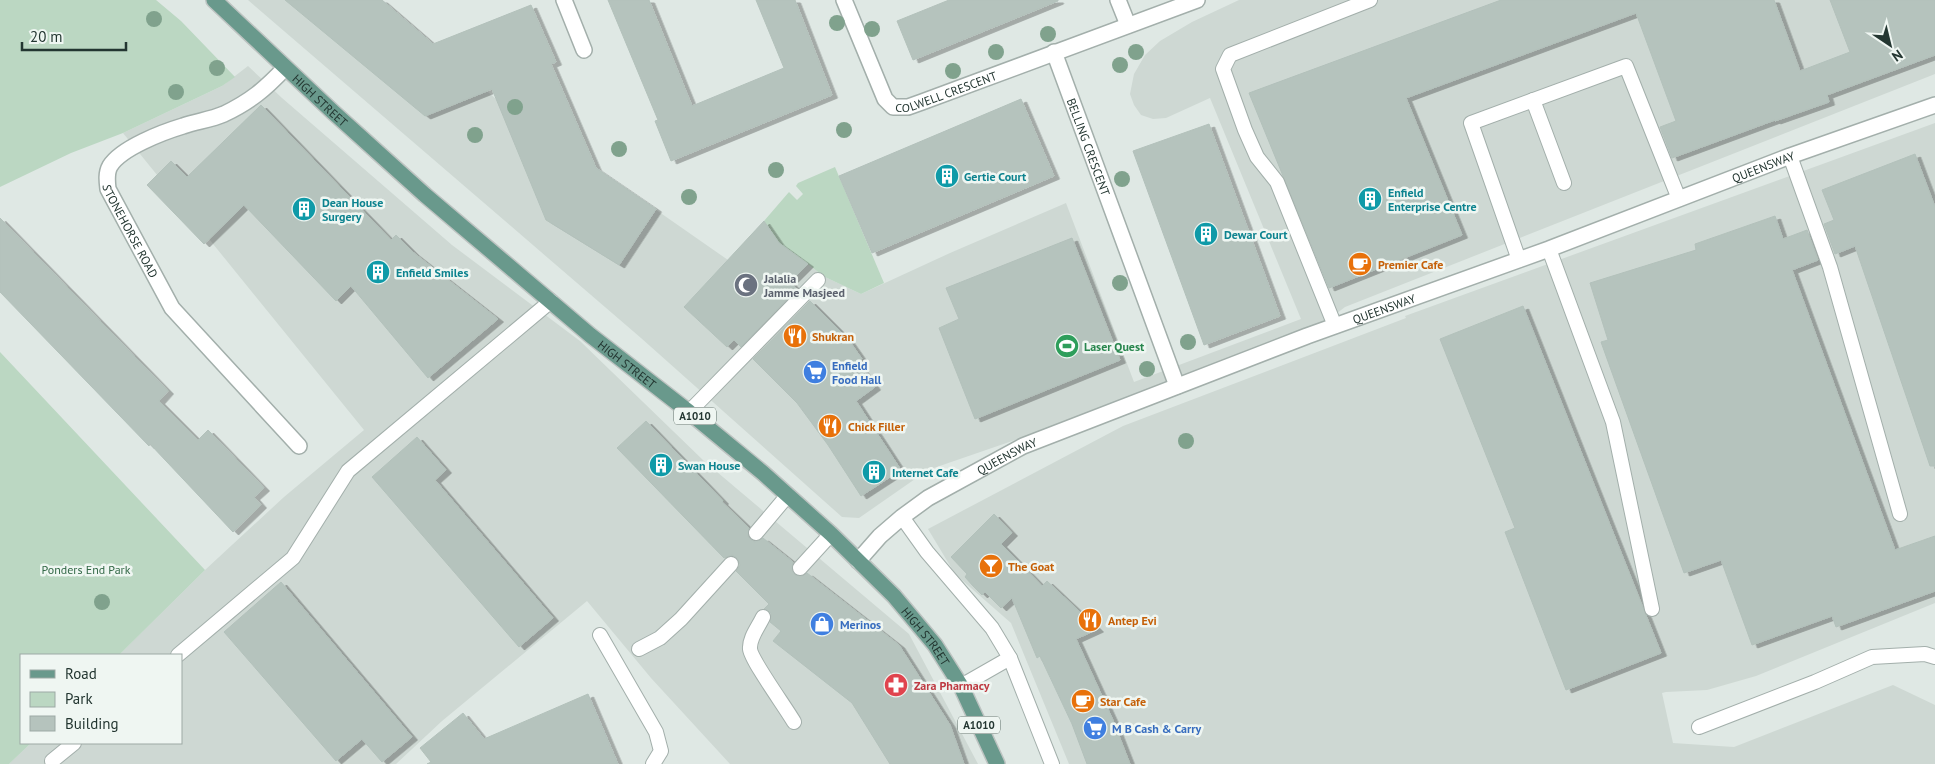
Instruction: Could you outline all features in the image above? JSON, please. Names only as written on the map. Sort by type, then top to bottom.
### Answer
[{"type":"main road","name":"HIGH STREET","points":[[214,0],[285,68],[410,182],[590,335],[689,412],[788,495],[831,534],[910,614],[935,646],[961,686],[997,764]]},
{"type":"street","points":[[564,0],[584,50]]},
{"type":"street","name":"COLWELL CRESCENT","points":[[844,0],[885,99],[892,107],[908,107],[1054,52]]},
{"type":"street","points":[[1118,0],[1128,26]]},
{"type":"street","points":[[1054,52],[1197,0]]},
{"type":"street","name":"BELLING CRESCENT","points":[[1054,52],[1177,386]]},
{"type":"street","name":"STONEHORSE ROAD","points":[[285,68],[263,90],[237,106],[204,122],[185,125],[159,135],[122,153],[110,166],[107,176],[108,189],[172,308],[299,446]]},
{"type":"street","name":"QUEENSWAY","points":[[858,561],[880,536],[928,498],[1023,446],[1335,326],[1549,249],[1790,156],[1935,105]]},
{"type":"lane","points":[[1335,326],[1278,182],[1257,157],[1223,69],[1230,55],[1370,0]]},
{"type":"lane","points":[[1519,260],[1471,123],[1626,66],[1679,199]]},
{"type":"lane","points":[[1533,100],[1564,183]]},
{"type":"lane","points":[[1790,156],[1830,267],[1900,514]]},
{"type":"lane","points":[[1549,249],[1613,422],[1652,609]]},
{"type":"lane","points":[[689,412],[818,280]]},
{"type":"lane","points":[[179,654],[293,558],[348,471],[551,301]]},
{"type":"lane","points":[[756,533],[788,495]]},
{"type":"lane","points":[[902,517],[927,552],[992,628],[1010,658],[1052,764]]},
{"type":"lane","points":[[800,568],[831,534]]},
{"type":"lane","points":[[639,649],[660,638],[681,619],[731,564]]},
{"type":"lane","points":[[763,617],[751,641],[750,650],[794,722]]},
{"type":"lane","points":[[600,635],[656,732],[661,751],[653,764]]},
{"type":"lane","points":[[1699,727],[1872,657],[1925,654],[1935,657]]},
{"type":"lane","points":[[961,686],[1010,658]]},
{"type":"lane","points":[[52,762],[73,744]]},
{"type":"shaded area","points":[[248,0],[382,0],[496,99],[540,79],[569,105],[596,168],[728,260],[764,221],[779,243],[825,277],[861,294],[1066,203],[1134,382],[1301,319],[1210,98],[1166,118],[1153,119],[1141,115],[1134,105],[1130,94],[1134,74],[1145,55],[1160,41],[1192,22],[1239,0],[1935,0],[1935,74],[1345,307],[1307,336],[1234,365],[928,470],[859,518],[842,517],[641,338]]},
{"type":"shaded area","points":[[248,66],[282,98],[452,245],[580,341],[704,461],[909,634],[978,764],[730,764],[651,678],[587,601],[442,721],[396,764],[9,764],[30,744],[182,744],[182,654],[120,654],[205,570],[284,497],[364,430],[123,133],[222,86]]},
{"type":"shaded area","points":[[1935,123],[1935,603],[1756,676],[1707,690],[1662,693],[1673,743],[1734,747],[1893,685],[1935,705],[1935,764],[1069,764],[1011,623],[955,574],[928,529],[1123,426],[1406,318],[1405,316]]},
{"type":"green space","points":[[0,0],[156,0],[181,21],[235,77],[222,86],[123,133],[71,153],[0,187]]},
{"type":"green space","points":[[835,167],[884,283],[861,294],[825,277],[779,243],[764,221],[789,192],[797,200],[803,194],[796,186],[798,183]]},
{"type":"green space","name":"Ponders End Park","points":[[0,352],[205,570],[120,654],[20,654],[20,744],[30,744],[9,764],[0,764]]},
{"type":"building","points":[[285,0],[382,0],[433,44],[531,5],[556,62],[551,64],[596,168],[656,209],[619,265],[546,220],[492,89],[425,116]]},
{"type":"building","points":[[608,0],[649,0],[692,106],[784,68],[756,0],[795,0],[832,95],[671,161],[655,121],[658,120]]},
{"type":"building","points":[[949,0],[1058,1],[913,60],[897,21]]},
{"type":"building","points":[[1501,0],[1774,0],[1800,71],[1850,52],[1830,0],[1935,0],[1935,55],[1827,95],[1829,102],[1672,158],[1660,127],[1676,121],[1636,13],[1406,98],[1462,235],[1329,288],[1249,93]]},
{"type":"building","name":"Gertie Court","points":[[1021,99],[1054,176],[872,253],[839,176]]},
{"type":"building","points":[[261,105],[391,240],[396,235],[414,253],[498,319],[428,378],[351,286],[336,301],[244,205],[204,244],[147,185],[171,161],[187,177]]},
{"type":"building","name":"Dewar Court","points":[[1209,124],[1280,316],[1204,345],[1133,151]]},
{"type":"building","points":[[1915,154],[1935,207],[1935,466],[1930,466],[1855,246],[1835,254],[1824,224],[1834,220],[1822,190]]},
{"type":"building","points":[[1775,216],[1783,239],[1807,230],[1818,260],[1792,270],[1895,550],[1935,536],[1935,591],[1836,627],[1832,616],[1752,645],[1721,560],[1684,573],[1601,342],[1608,340],[1590,283],[1696,250],[1695,244]]},
{"type":"building","points":[[0,218],[168,391],[159,401],[198,440],[208,430],[264,488],[254,497],[261,505],[233,532],[150,444],[149,446],[0,292]]},
{"type":"building","name":"Jalalia Jamme Masjeed","points":[[764,221],[779,243],[808,264],[790,282],[797,289],[741,347],[734,340],[727,347],[684,307]]},
{"type":"building","points":[[1072,238],[1120,360],[975,419],[939,328],[959,319],[946,288]]},
{"type":"building","points":[[810,301],[848,339],[862,359],[857,362],[875,387],[856,401],[901,470],[861,496],[828,445],[797,403],[753,359]]},
{"type":"building","points":[[1523,306],[1661,653],[1566,690],[1505,532],[1515,528],[1440,339]]},
{"type":"building","points":[[646,421],[749,528],[748,536],[750,539],[755,542],[763,538],[793,562],[792,570],[795,575],[802,576],[807,573],[899,645],[950,725],[964,764],[890,764],[852,703],[773,641],[781,631],[770,622],[771,613],[764,609],[769,604],[736,571],[740,565],[737,558],[732,555],[724,558],[617,448]]},
{"type":"building","points":[[417,437],[446,470],[435,480],[553,618],[519,647],[372,477]]},
{"type":"building","points":[[994,514],[1012,533],[1001,544],[1042,586],[1047,581],[1098,629],[1076,639],[1112,718],[1130,764],[1087,764],[1072,724],[1040,656],[1037,658],[1012,598],[1001,608],[985,592],[982,595],[973,586],[965,577],[967,574],[951,557]]},
{"type":"building","points":[[281,582],[412,737],[382,762],[362,739],[336,761],[224,632]]},
{"type":"building","points":[[588,694],[618,764],[427,764],[431,762],[420,748],[463,713],[484,739]]},
{"type":"place","name":"Gertie Court","points":[[947,176]]},
{"type":"place","name":"Enfield Enterprise Centre","points":[[1370,199]]},
{"type":"place","name":"Dean House Surgery","points":[[304,209]]},
{"type":"place","name":"Dewar Court","points":[[1206,234]]},
{"type":"place","name":"Premier Cafe","points":[[1360,264]]},
{"type":"place","name":"Enfield Smiles","points":[[378,272]]},
{"type":"place","name":"Jalalia Jamme Masjeed","points":[[746,285]]},
{"type":"place","name":"Shukran","points":[[795,336]]},
{"type":"place","name":"Laser Quest","points":[[1067,346]]},
{"type":"place","name":"Enfield Food Hall","points":[[815,372]]},
{"type":"place","name":"Chick Filler","points":[[830,426]]},
{"type":"place","name":"Swan House","points":[[661,465]]},
{"type":"place","name":"Internet Cafe","points":[[874,472]]},
{"type":"place","name":"The Goat","points":[[991,566]]},
{"type":"place","name":"Antep Evi","points":[[1090,620]]},
{"type":"place","name":"Merinos","points":[[822,624]]},
{"type":"place","name":"Zara Pharmacy","points":[[896,685]]},
{"type":"place","name":"Star Cafe","points":[[1083,701]]},
{"type":"place","name":"M B Cash & Carry","points":[[1095,728]]}]
